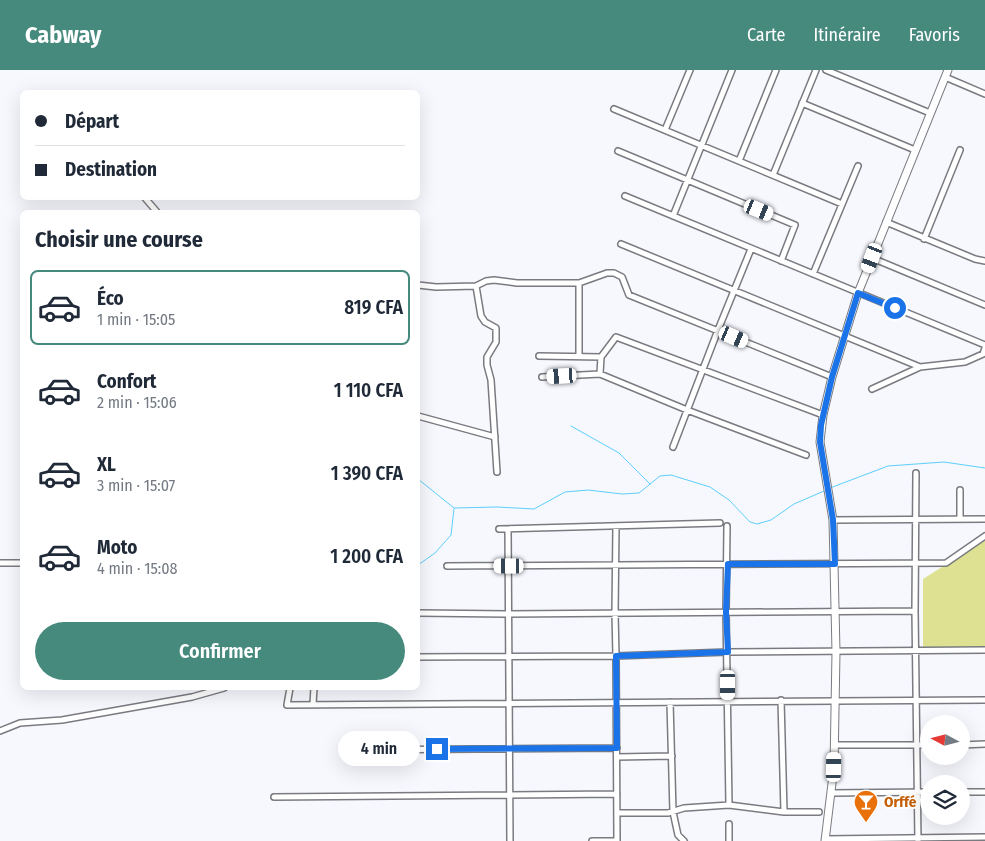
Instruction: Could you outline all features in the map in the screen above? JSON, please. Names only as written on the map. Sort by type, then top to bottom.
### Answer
[{"type":"main road","points":[[826,840],[835,746],[836,652],[833,520],[820,442],[823,415],[832,377],[858,293],[946,74]]},
{"type":"street","points":[[665,130],[690,70]]},
{"type":"street","points":[[672,216],[732,70]]},
{"type":"street","points":[[739,161],[776,70]]},
{"type":"street","points":[[773,175],[816,70]]},
{"type":"street","points":[[826,70],[930,113]]},
{"type":"street","points":[[946,74],[985,94]]},
{"type":"street","points":[[802,103],[915,150]]},
{"type":"street","points":[[614,109],[842,204]]},
{"type":"street","points":[[924,238],[960,150]]},
{"type":"street","points":[[618,151],[795,225],[781,261]]},
{"type":"street","points":[[813,274],[858,166]]},
{"type":"street","points":[[625,196],[985,347],[983,354],[965,362],[920,367],[872,389]]},
{"type":"street","points":[[147,200],[155,210]]},
{"type":"street","points":[[886,222],[975,260],[985,262]]},
{"type":"street","points":[[622,244],[920,367]]},
{"type":"street","points":[[673,447],[751,249]]},
{"type":"street","points":[[872,258],[985,304]]},
{"type":"street","points":[[420,285],[436,287],[476,286],[486,281],[494,280],[517,283],[579,283],[607,273],[619,274],[629,295],[832,377]]},
{"type":"street","points":[[579,283],[579,356]]},
{"type":"street","points":[[476,286],[481,316],[485,322],[496,328],[496,342],[487,357],[487,365],[491,380],[497,472]]},
{"type":"street","points":[[600,374],[601,357],[616,338],[823,415]]},
{"type":"street","points":[[539,356],[601,357]]},
{"type":"street","points":[[542,377],[600,374],[687,410],[806,455]]},
{"type":"street","points":[[420,417],[494,437]]},
{"type":"street","points":[[916,473],[915,611],[918,839]]},
{"type":"street","points":[[960,490],[960,519]]},
{"type":"street","points":[[833,520],[985,519]]},
{"type":"street","points":[[498,529],[720,523]]},
{"type":"street","points":[[592,841],[617,841],[616,526]]},
{"type":"street","points":[[727,526],[726,612],[729,805]]},
{"type":"street","points":[[508,529],[510,841]]},
{"type":"street","points":[[447,566],[946,563],[985,536]]},
{"type":"street","points":[[0,563],[20,563]]},
{"type":"street","points":[[420,613],[915,611]]},
{"type":"street","points":[[420,657],[985,650]]},
{"type":"street","points":[[0,730],[20,723],[62,720],[192,697],[217,690]]},
{"type":"street","points":[[290,690],[287,705],[985,700]]},
{"type":"street","points":[[313,704],[314,690]]},
{"type":"street","points":[[781,700],[784,812]]},
{"type":"street","points":[[670,702],[673,812],[678,835],[684,841]]},
{"type":"street","points":[[970,745],[985,744]]},
{"type":"street","points":[[835,746],[917,745]]},
{"type":"street","points":[[346,750],[617,748]]},
{"type":"street","points":[[617,757],[672,756]]},
{"type":"street","points":[[970,792],[985,792]]},
{"type":"street","points":[[832,793],[918,793]]},
{"type":"street","points":[[274,797],[617,794]]},
{"type":"street","points":[[617,814],[673,812],[684,808],[729,805],[784,812],[819,812]]},
{"type":"street","points":[[729,824],[729,841]]},
{"type":"street","points":[[675,841],[678,835]]},
{"type":"street","points":[[826,840],[985,837]]},
{"type":"green space","points":[[985,540],[985,648],[923,649],[923,579]]},
{"type":"waterway","points":[[571,426],[619,453],[650,484]]},
{"type":"waterway","points":[[830,488],[888,466],[944,462],[985,468]]},
{"type":"waterway","points":[[420,481],[454,508],[497,507],[534,509],[565,492],[588,490],[622,494],[639,493],[660,476],[671,475],[710,487],[729,500],[750,522],[757,524],[771,520],[794,504],[824,491]]},
{"type":"waterway","points":[[420,564],[435,553],[451,535],[454,509]]},
{"type":"place","name":"Orffé","points":[[866,823]]},
{"type":"route","points":[[437,749],[617,748],[616,656],[728,652],[726,612],[728,564],[835,564],[833,520],[820,442],[824,408],[858,293],[895,308]]}]
